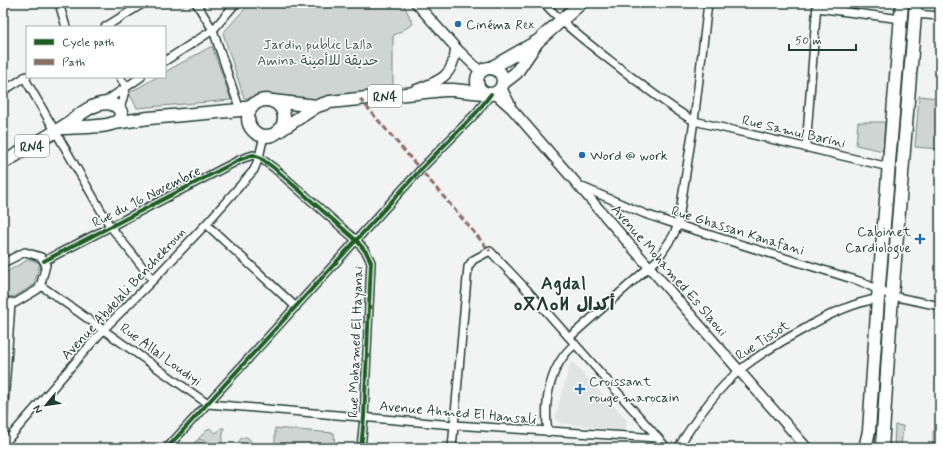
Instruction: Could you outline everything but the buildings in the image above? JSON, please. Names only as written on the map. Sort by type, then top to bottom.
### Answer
[{"type":"main road","name":"RN4","points":[[264,136],[273,135],[317,106],[330,102],[454,90],[495,90],[516,73],[538,41],[580,3]]},
{"type":"main road","points":[[865,448],[869,431],[900,9]]},
{"type":"main road","points":[[882,448],[892,296],[915,9]]},
{"type":"main road","name":"RN4","points":[[454,90],[538,41]]},
{"type":"main road","points":[[496,70],[501,74],[495,90],[480,89],[478,85],[483,72],[496,70]]},
{"type":"main road","name":"RN4","points":[[59,130],[149,118],[244,114],[254,104],[262,100],[317,106]]},
{"type":"main road","points":[[271,101],[279,106],[283,114],[283,123],[279,131]]},
{"type":"main road","name":"RN4","points":[[3,163],[59,130],[88,109],[101,104],[115,105],[121,110],[149,118]]},
{"type":"main road","points":[[114,123],[120,119],[121,110]]},
{"type":"main road","points":[[244,114],[252,130],[255,133],[264,136]]},
{"type":"main road","points":[[81,115],[82,122],[87,126]]},
{"type":"street","points":[[59,3],[66,26]]},
{"type":"street","points":[[107,26],[144,3]]},
{"type":"street","points":[[196,3],[213,30],[244,114]]},
{"type":"street","points":[[166,60],[213,30],[236,3]]},
{"type":"street","name":"Rue Samul Barini","points":[[544,3],[560,20],[676,111],[694,121],[889,167]]},
{"type":"street","points":[[570,337],[657,260],[673,236],[678,225],[694,121],[708,3]]},
{"type":"street","points":[[422,5],[456,48],[483,72]]},
{"type":"street","points":[[806,148],[817,5],[900,9]]},
{"type":"street","points":[[915,9],[940,16]]},
{"type":"street","points":[[405,94],[430,84],[450,72],[456,48]]},
{"type":"street","points":[[3,91],[26,77]]},
{"type":"street","points":[[27,78],[59,130],[110,226],[153,280]]},
{"type":"street","points":[[121,78],[126,87],[121,110]]},
{"type":"street","points":[[101,104],[140,78]]},
{"type":"street","points":[[166,448],[208,404],[421,170],[477,112],[495,90]]},
{"type":"street","name":"Avenue Mohamed Es Slaoui","points":[[495,90],[807,448]]},
{"type":"street","name":"Avenue Abdelali Benchekroun","points":[[3,445],[104,329],[206,224],[254,170],[264,136]]},
{"type":"street","name":"Rue du 16 Novembre","points":[[44,261],[241,159],[253,155],[259,157]]},
{"type":"street","name":"Rue Mohamed El Hayanai","points":[[259,157],[274,168],[357,241],[366,252],[372,266],[361,448]]},
{"type":"street","name":"Rue Ghassan Kanafani","points":[[578,186],[645,214],[859,281],[878,294],[940,306]]},
{"type":"street","points":[[206,224],[296,307]]},
{"type":"street","points":[[452,448],[468,267],[472,260],[490,251],[570,337],[667,448]]},
{"type":"street","points":[[3,301],[15,303],[37,290],[46,266],[41,257],[25,252],[4,259]]},
{"type":"street","name":"Rue Allal Loudiyi","points":[[40,285],[208,404]]},
{"type":"street","name":"Rue Tissot","points":[[678,448],[703,410],[739,371],[762,354],[824,318],[878,294]]},
{"type":"street","points":[[3,420],[11,303]]},
{"type":"street","points":[[548,432],[546,417],[551,383],[560,361],[568,349],[575,344]]},
{"type":"street","name":"Avenue Ahmed El Hansali","points":[[208,404],[454,426],[658,438]]},
{"type":"shaded area","name":"Croissant rouge marocain","points":[[571,361],[627,420],[625,431],[560,423],[557,421],[555,417]]},
{"type":"green space","name":"Jardin public Lalla Amina حديقة للاأمينة","points":[[250,3],[403,3],[413,24],[393,36],[393,88],[330,101],[244,98],[223,33]]},
{"type":"green space","points":[[212,46],[231,100],[137,108],[129,93],[155,78],[166,78],[166,71]]},
{"type":"green space","points":[[919,96],[940,98],[940,149],[915,147]]},
{"type":"green space","points":[[858,122],[885,122],[883,151],[856,145]]},
{"type":"green space","points":[[29,259],[40,263],[34,285],[14,297],[3,295],[3,274]]},
{"type":"green space","points":[[895,425],[903,426],[901,448],[894,448]]},
{"type":"green space","points":[[209,428],[216,433],[221,428],[224,428],[221,448],[216,448],[211,443],[198,439]]},
{"type":"green space","points":[[275,428],[334,433],[335,448],[275,444]]},
{"type":"green space","points":[[933,431],[940,432],[940,448],[933,448]]},
{"type":"green space","points":[[243,437],[247,437],[251,443],[247,449],[243,449],[239,445],[239,441]]},
{"type":"green space","points":[[197,440],[201,443],[210,445],[214,448],[189,448]]},
{"type":"marked path","points":[[360,99],[490,251]]},
{"type":"cycle path","points":[[167,448],[421,169],[477,112],[491,94]]},
{"type":"cycle path","points":[[44,261],[241,159],[253,155],[259,157],[274,168],[357,241],[366,252],[371,262],[364,417],[361,448]]},
{"type":"place","name":"Cinéma Rex","points":[[458,24]]},
{"type":"place","name":"Word @ work","points":[[582,155]]},
{"type":"place","name":"Cabinet Cardiologue","points":[[920,239]]},
{"type":"place","name":"Croissant rouge marocain","points":[[580,389]]},
{"type":"district","name":"Agdal ⴰⴳⴷⴰⵍ أكدال","points":[[564,293]]}]
